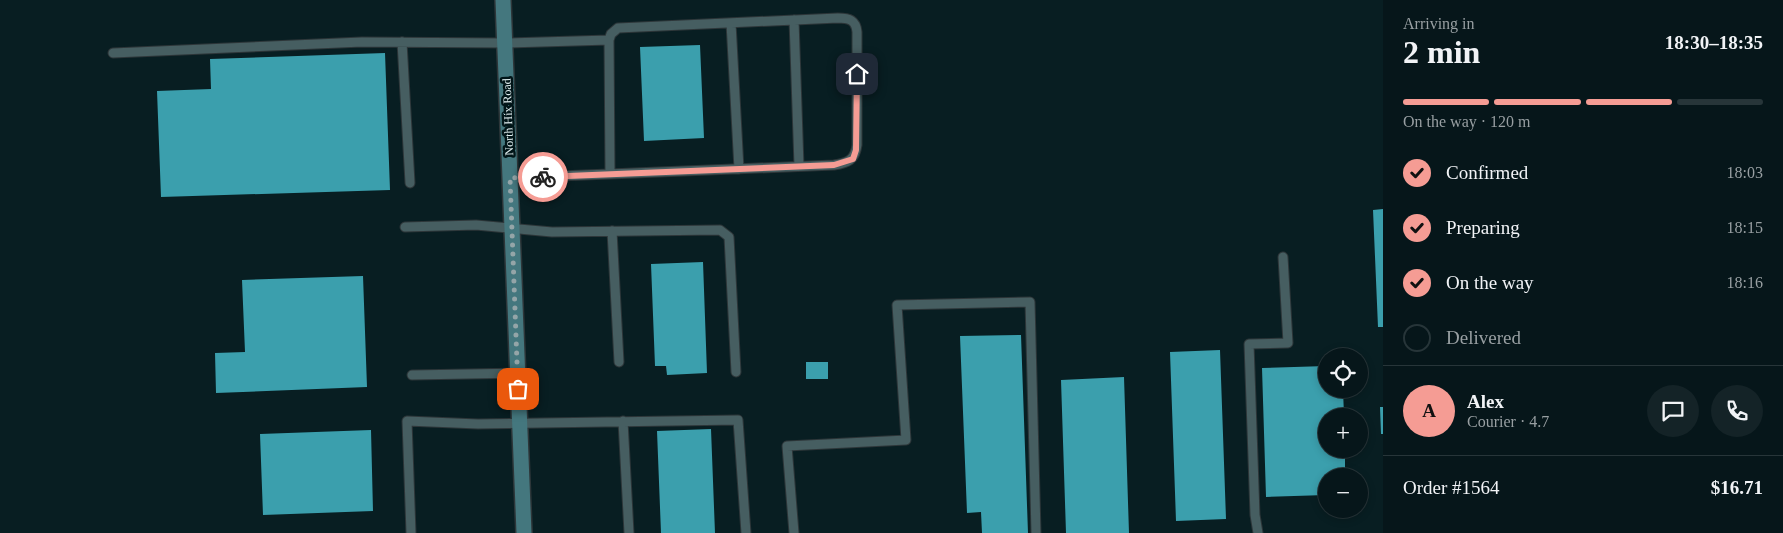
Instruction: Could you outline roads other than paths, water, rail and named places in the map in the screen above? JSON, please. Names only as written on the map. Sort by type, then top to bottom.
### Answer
[{"type":"street","name":"North Hix Road","points":[[503,0],[524,533]]},
{"type":"lane","points":[[510,178],[839,164],[850,161],[856,155],[857,145],[857,32],[853,21],[845,18],[625,27],[614,31],[609,40],[610,173]]},
{"type":"lane","points":[[794,20],[799,166]]},
{"type":"lane","points":[[731,23],[739,169]]},
{"type":"lane","points":[[113,53],[362,42],[504,43],[609,40]]},
{"type":"lane","points":[[402,42],[410,183]]},
{"type":"lane","points":[[406,227],[476,225],[552,232],[720,230],[729,237],[736,372]]},
{"type":"lane","points":[[612,231],[619,362]]},
{"type":"lane","points":[[1258,533],[1255,515],[1249,344],[1288,343],[1283,257]]},
{"type":"lane","points":[[794,533],[787,446],[906,440],[897,305],[1030,302],[1036,533]]},
{"type":"lane","points":[[412,375],[518,373]]},
{"type":"lane","points":[[411,533],[407,421],[478,424],[738,420],[746,533]]},
{"type":"lane","points":[[623,421],[629,533]]}]
